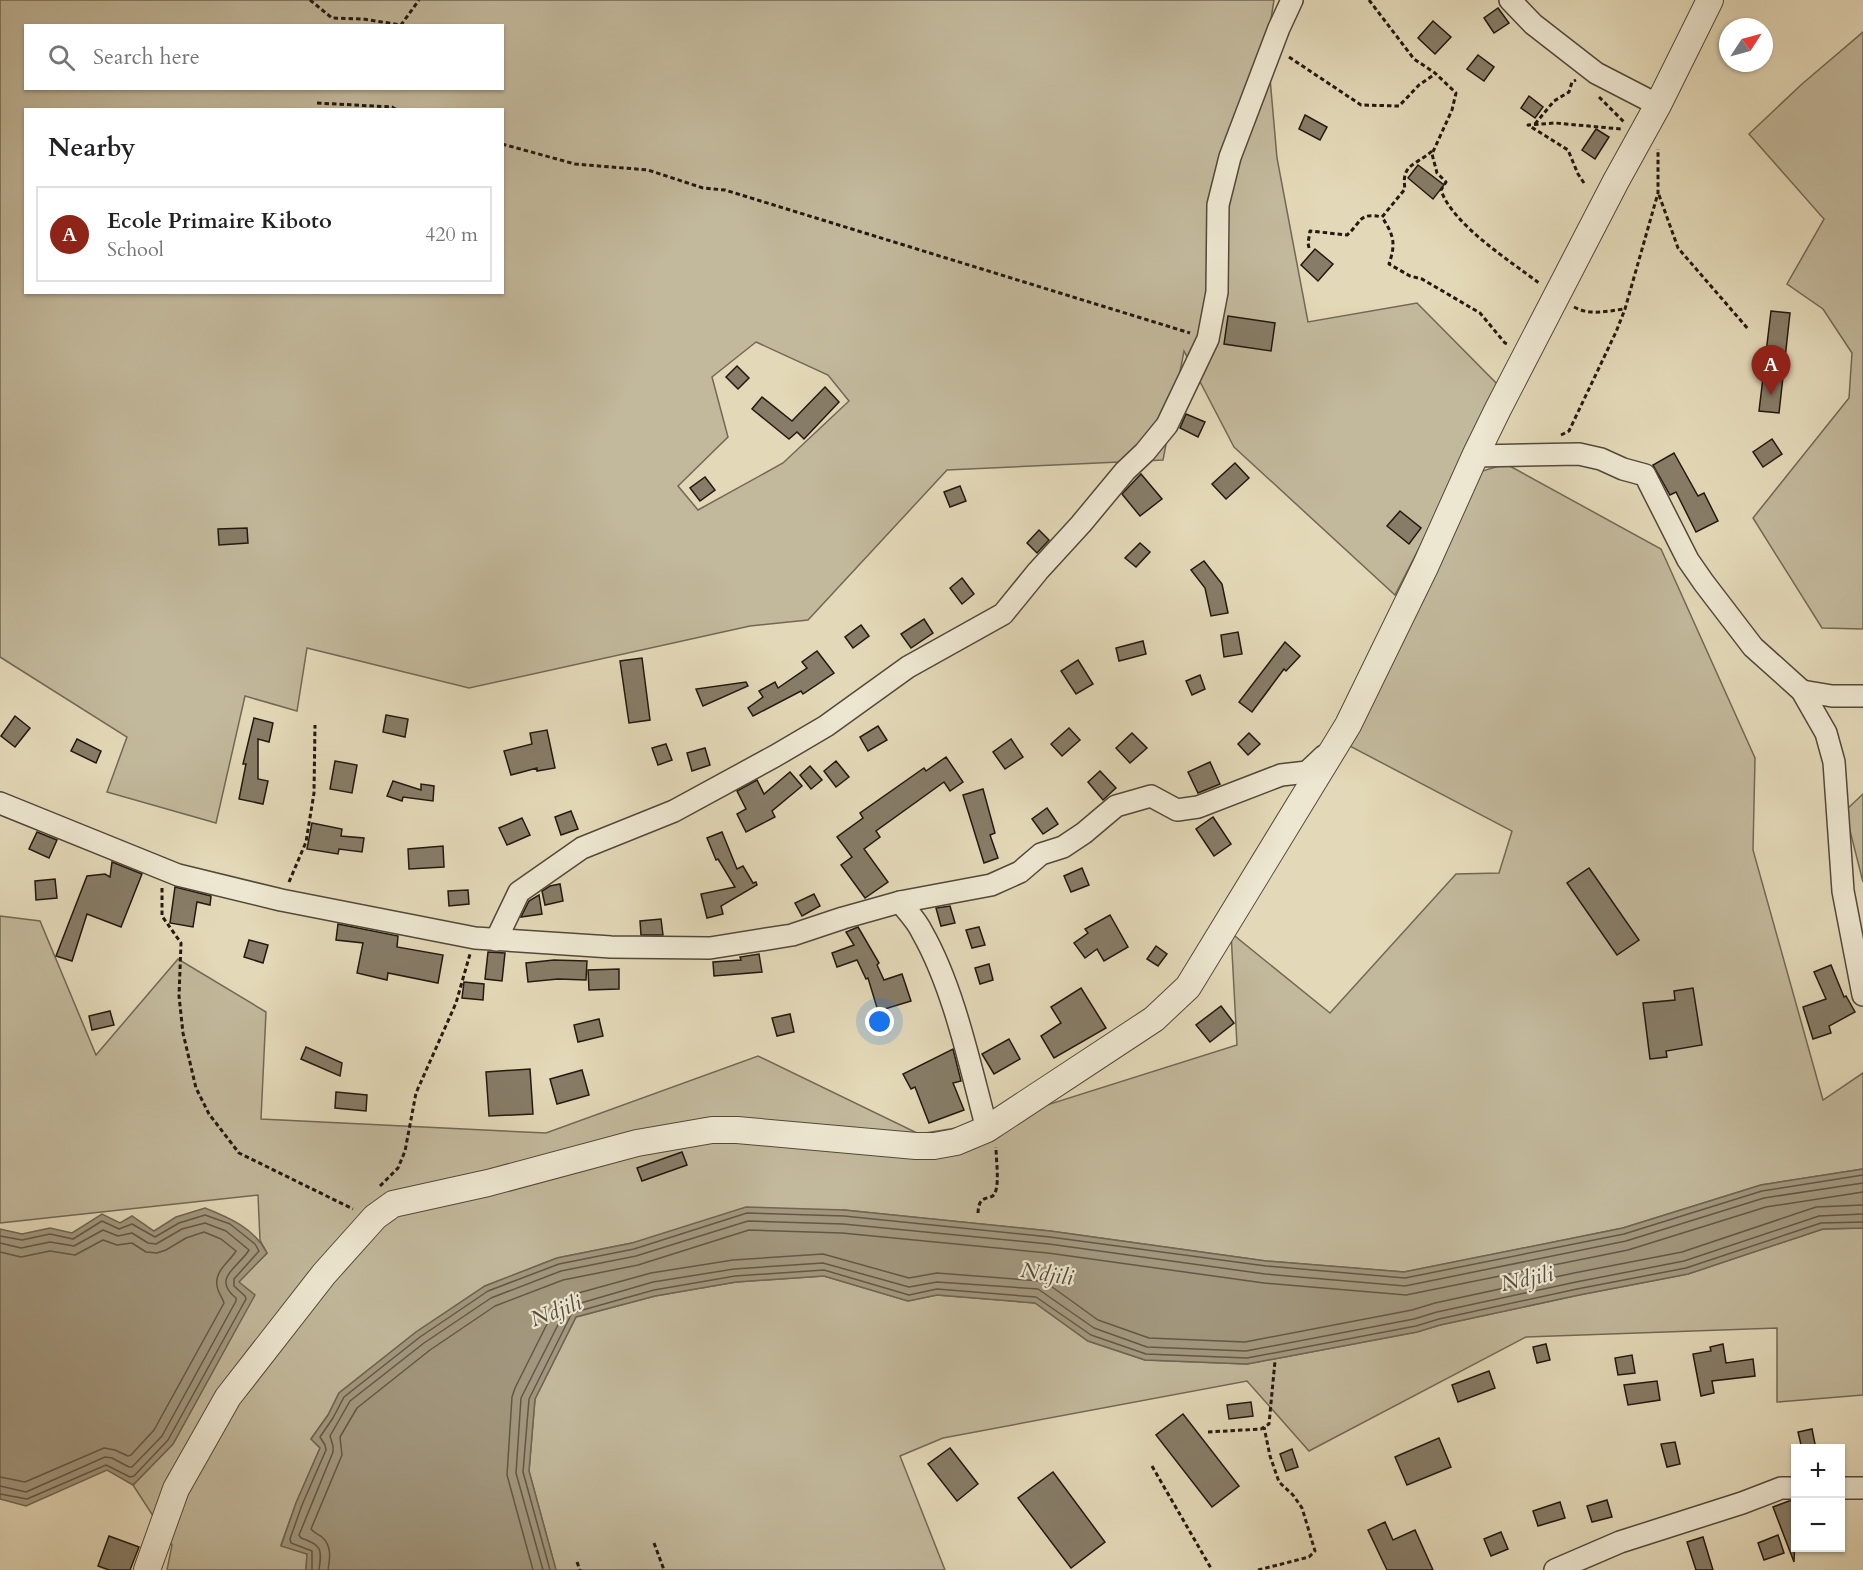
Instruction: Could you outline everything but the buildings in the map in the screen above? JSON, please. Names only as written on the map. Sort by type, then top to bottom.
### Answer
[{"type":"street","points":[[485,939],[519,892],[582,848],[674,811],[775,756],[826,726],[908,667],[1003,614],[1125,471],[1145,453],[1167,425],[1208,339],[1217,292],[1218,205],[1230,157],[1292,0]]},
{"type":"street","points":[[1510,0],[1533,24],[1596,73],[1658,105]]},
{"type":"street","points":[[147,1570],[176,1489],[228,1397],[324,1274],[375,1217],[393,1204],[488,1183],[637,1143],[712,1130],[934,1146],[956,1142],[991,1127],[1154,1019],[1188,987],[1348,725],[1426,565],[1475,456],[1528,351],[1557,296],[1651,140],[1658,105],[1710,0]]},
{"type":"street","points":[[1475,456],[1578,454],[1601,459],[1623,470],[1645,475],[1688,560],[1704,583],[1753,647],[1802,691],[1826,733],[1834,762],[1844,891],[1863,995]]},
{"type":"street","points":[[1802,691],[1832,696],[1863,696]]},
{"type":"street","points":[[0,802],[178,875],[281,900],[485,939],[611,947],[710,948],[792,935],[900,902],[991,885],[1020,872],[1041,854],[1064,847],[1116,806],[1151,796],[1178,810],[1198,807],[1281,775],[1306,772],[1328,753],[1348,725]]},
{"type":"street","points":[[900,902],[921,930],[938,962],[991,1127]]},
{"type":"street","points":[[1555,1570],[1620,1542],[1742,1503],[1781,1488],[1791,1488]]},
{"type":"street","points":[[1845,1488],[1863,1488]]},
{"type":"path","points":[[310,0],[332,18],[363,18],[396,24]]},
{"type":"path","points":[[402,24],[419,0]]},
{"type":"path","points":[[1369,0],[1414,59],[1435,73],[1456,93],[1452,110],[1432,154],[1437,173],[1446,182],[1441,190],[1444,201],[1462,223],[1557,296],[1583,312],[1625,309]]},
{"type":"path","points":[[1272,46],[1361,105],[1399,106],[1419,85],[1435,73]]},
{"type":"path","points":[[1535,124],[1554,101],[1569,92],[1572,82],[1582,75]]},
{"type":"path","points":[[317,103],[392,106],[394,108]]},
{"type":"path","points":[[1584,183],[1568,150],[1528,125],[1555,123],[1651,140],[1658,193],[1678,248],[1749,330]]},
{"type":"path","points":[[504,145],[575,164],[648,170],[703,188],[724,190],[1208,339]]},
{"type":"path","points":[[1382,218],[1405,189],[1403,176],[1407,169],[1435,149]]},
{"type":"path","points":[[1558,437],[1569,431],[1616,332],[1625,309],[1658,193]]},
{"type":"path","points":[[1309,248],[1310,231],[1347,235],[1363,216],[1372,215],[1382,218],[1393,237],[1394,249],[1389,264],[1410,276],[1422,279],[1480,314],[1505,343],[1528,351]]},
{"type":"path","points":[[281,900],[306,842],[314,793],[315,725]]},
{"type":"path","points":[[159,867],[163,899],[162,916],[181,943],[179,996],[183,1033],[196,1088],[209,1114],[239,1153],[354,1209]]},
{"type":"path","points":[[377,1189],[398,1168],[405,1151],[416,1093],[485,939]]},
{"type":"path","points":[[978,1214],[978,1203],[982,1199],[992,1197],[996,1191],[991,1127]]},
{"type":"path","points":[[1208,1432],[1261,1429],[1269,1424],[1275,1361]]},
{"type":"path","points":[[1258,1570],[1309,1557],[1315,1551],[1302,1508],[1280,1482],[1270,1456],[1264,1427]]},
{"type":"path","points":[[1152,1467],[1212,1570]]},
{"type":"path","points":[[654,1543],[664,1570]]},
{"type":"path","points":[[577,1562],[580,1570]]},
{"type":"shaded area","points":[[0,0],[1274,0],[1267,44],[1277,158],[1308,322],[1417,303],[1501,388],[1395,595],[1234,447],[1184,351],[1163,460],[947,470],[808,620],[750,626],[469,688],[307,648],[297,711],[245,696],[216,823],[107,792],[127,737],[0,657]],"holes":[[[756,342],[828,375],[849,401],[783,463],[698,510],[678,486],[728,437],[712,377]]]},
{"type":"shaded area","points":[[1863,32],[1863,629],[1822,628],[1753,518],[1849,398],[1852,353],[1823,309],[1787,284],[1824,219],[1749,134],[1802,84]]},
{"type":"shaded area","points":[[1506,464],[1661,549],[1755,758],[1753,850],[1823,1100],[1863,1073],[1863,1169],[1761,1185],[1623,1228],[1404,1272],[1266,1261],[1050,1231],[844,1210],[632,1243],[557,1258],[485,1286],[416,1332],[339,1393],[328,1415],[311,1439],[320,1448],[281,1545],[307,1554],[306,1570],[167,1570],[172,1545],[133,1485],[173,1444],[254,1295],[238,1282],[267,1253],[260,1240],[258,1195],[0,1223],[0,916],[40,921],[96,1055],[178,959],[266,1012],[261,1119],[546,1133],[758,1056],[919,1134],[993,1122],[1237,1045],[1231,933],[1330,1013],[1456,874],[1499,873],[1512,831],[1344,743],[1472,474]]},
{"type":"shaded area","points":[[1863,794],[1863,882],[1845,811]]},
{"type":"shaded area","points":[[1863,1228],[1863,1395],[1777,1402],[1777,1328],[1526,1337],[1309,1451],[1247,1381],[943,1438],[900,1456],[945,1570],[556,1570],[529,1471],[535,1399],[576,1317],[655,1296],[736,1282],[824,1276],[908,1301],[937,1295],[1035,1303],[1088,1341],[1145,1360],[1247,1364],[1417,1332],[1579,1295],[1688,1274],[1823,1229]]},
{"type":"water","name":"Ndjili","points":[[1863,1169],[1863,1228],[1823,1229],[1688,1274],[1579,1295],[1417,1332],[1247,1364],[1145,1360],[1088,1341],[1035,1303],[937,1295],[908,1301],[824,1276],[736,1282],[655,1296],[576,1317],[535,1399],[529,1471],[556,1570],[306,1570],[307,1554],[281,1546],[296,1503],[320,1448],[311,1439],[328,1415],[339,1393],[416,1332],[485,1286],[557,1258],[632,1243],[746,1207],[844,1210],[1050,1231],[1266,1261],[1404,1272],[1623,1228],[1761,1185]]},
{"type":"water","points":[[205,1208],[248,1230],[262,1244],[267,1253],[239,1282],[255,1295],[173,1444],[133,1485],[107,1470],[26,1506],[0,1499],[0,1229],[22,1234],[50,1228],[72,1233],[102,1214],[120,1223],[132,1216],[154,1231],[176,1217]]},
{"type":"place","name":"Ecole Primaire Kiboto","points":[[1771,395]]}]
